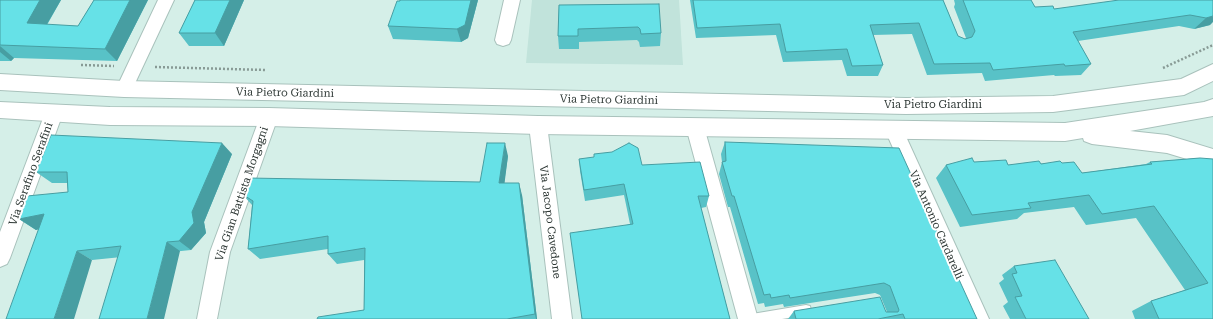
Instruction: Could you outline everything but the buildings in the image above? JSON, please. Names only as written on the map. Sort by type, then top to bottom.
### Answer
[{"type":"street","points":[[124,89],[166,0]]},
{"type":"street","points":[[503,40],[512,0]]},
{"type":"street","name":"Via Pietro Giardini","points":[[0,82],[124,89],[914,106],[1053,104],[1184,87],[1213,72]]},
{"type":"street","points":[[1184,87],[1211,113]]},
{"type":"street","points":[[0,110],[110,116],[269,117],[538,125],[1065,132],[1166,144],[1213,158]]},
{"type":"street","name":"Via Serafino Serafini","points":[[0,258],[54,113]]},
{"type":"street","points":[[1065,132],[1211,113]]},
{"type":"street","name":"Via Gian Battista Morgagni","points":[[207,319],[220,252],[269,117]]},
{"type":"street","name":"Via Jacopo Cavedone","points":[[538,125],[562,319]]},
{"type":"street","points":[[695,127],[748,319]]},
{"type":"street","name":"Via Antonio Cardarelli","points":[[894,130],[979,319]]},
{"type":"lane","points":[[752,319],[813,309]]},
{"type":"path","points":[[1157,71],[1213,44]]},
{"type":"shaded area","points":[[532,0],[679,0],[683,65],[526,63]]}]
